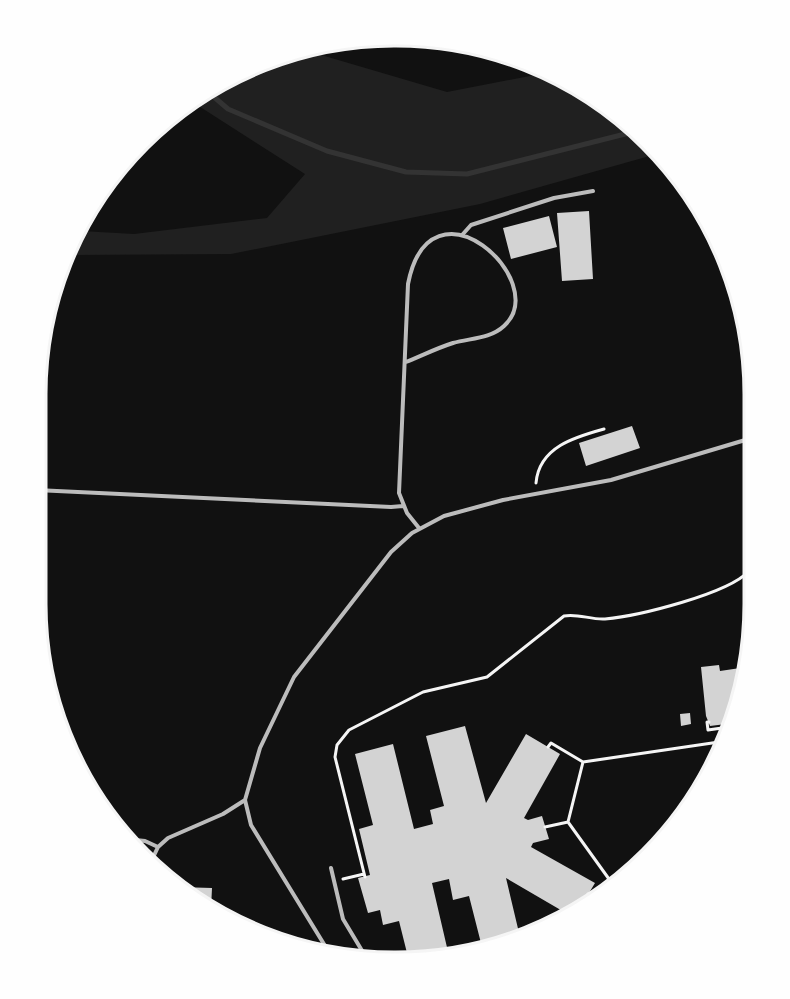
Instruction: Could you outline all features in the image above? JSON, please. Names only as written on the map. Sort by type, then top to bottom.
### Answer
[{"type":"lane","points":[[463,234],[471,225],[554,198],[593,191]]},
{"type":"lane","points":[[406,362],[454,343],[490,336],[506,324],[513,314],[517,299],[514,284],[485,248],[463,234],[440,236],[426,245],[415,259],[408,284],[399,478],[403,506],[419,528]]},
{"type":"lane","points":[[325,945],[250,825],[245,800],[260,748],[294,677],[391,552],[419,528],[444,516],[611,480],[744,440]]},
{"type":"lane","points":[[46,490],[403,506]]},
{"type":"lane","points":[[154,855],[158,847],[168,838],[223,814],[245,800]]},
{"type":"lane","points":[[140,841],[158,847]]},
{"type":"lane","points":[[331,868],[343,919],[362,951]]},
{"type":"path","points":[[539,494],[537,475],[555,448],[570,438],[604,429]]},
{"type":"path","points":[[334,881],[365,875],[336,764],[335,753],[340,740],[349,730],[411,697],[438,687],[487,677],[555,622],[568,615],[608,618],[700,597],[730,586],[744,575]]},
{"type":"path","points":[[709,722],[707,723],[708,730],[720,728]]},
{"type":"path","points":[[548,747],[551,743],[583,762],[715,743]]},
{"type":"path","points":[[583,762],[568,822],[608,879]]},
{"type":"path","points":[[545,827],[568,822]]},
{"type":"shaded area","points":[[320,55],[447,92],[533,75],[589,105],[625,133],[648,156],[480,204],[231,254],[76,255],[87,231],[134,234],[267,218],[305,174],[199,106],[241,82],[283,65]]},
{"type":"building","points":[[589,211],[593,279],[562,281],[557,213]]},
{"type":"building","points":[[549,216],[557,247],[511,259],[503,228]]},
{"type":"building","points":[[632,426],[640,448],[586,466],[579,443]]},
{"type":"building","points":[[719,665],[720,671],[738,668],[722,725],[710,726],[706,716],[701,667]]},
{"type":"building","points":[[690,713],[691,724],[681,726],[680,714]]},
{"type":"building","points":[[465,726],[486,803],[526,734],[560,754],[524,818],[528,820],[542,816],[549,839],[533,843],[531,847],[595,883],[588,895],[561,910],[506,878],[518,930],[481,942],[469,896],[453,900],[449,879],[432,883],[447,949],[407,952],[399,921],[383,925],[380,910],[368,913],[358,878],[370,875],[359,829],[373,825],[355,754],[393,744],[414,829],[433,824],[430,810],[444,806],[426,736]]},
{"type":"building","points":[[193,887],[212,888],[211,900]]},
{"type":"waterway","points":[[214,97],[228,109],[327,151],[406,172],[467,174],[626,134]]}]
